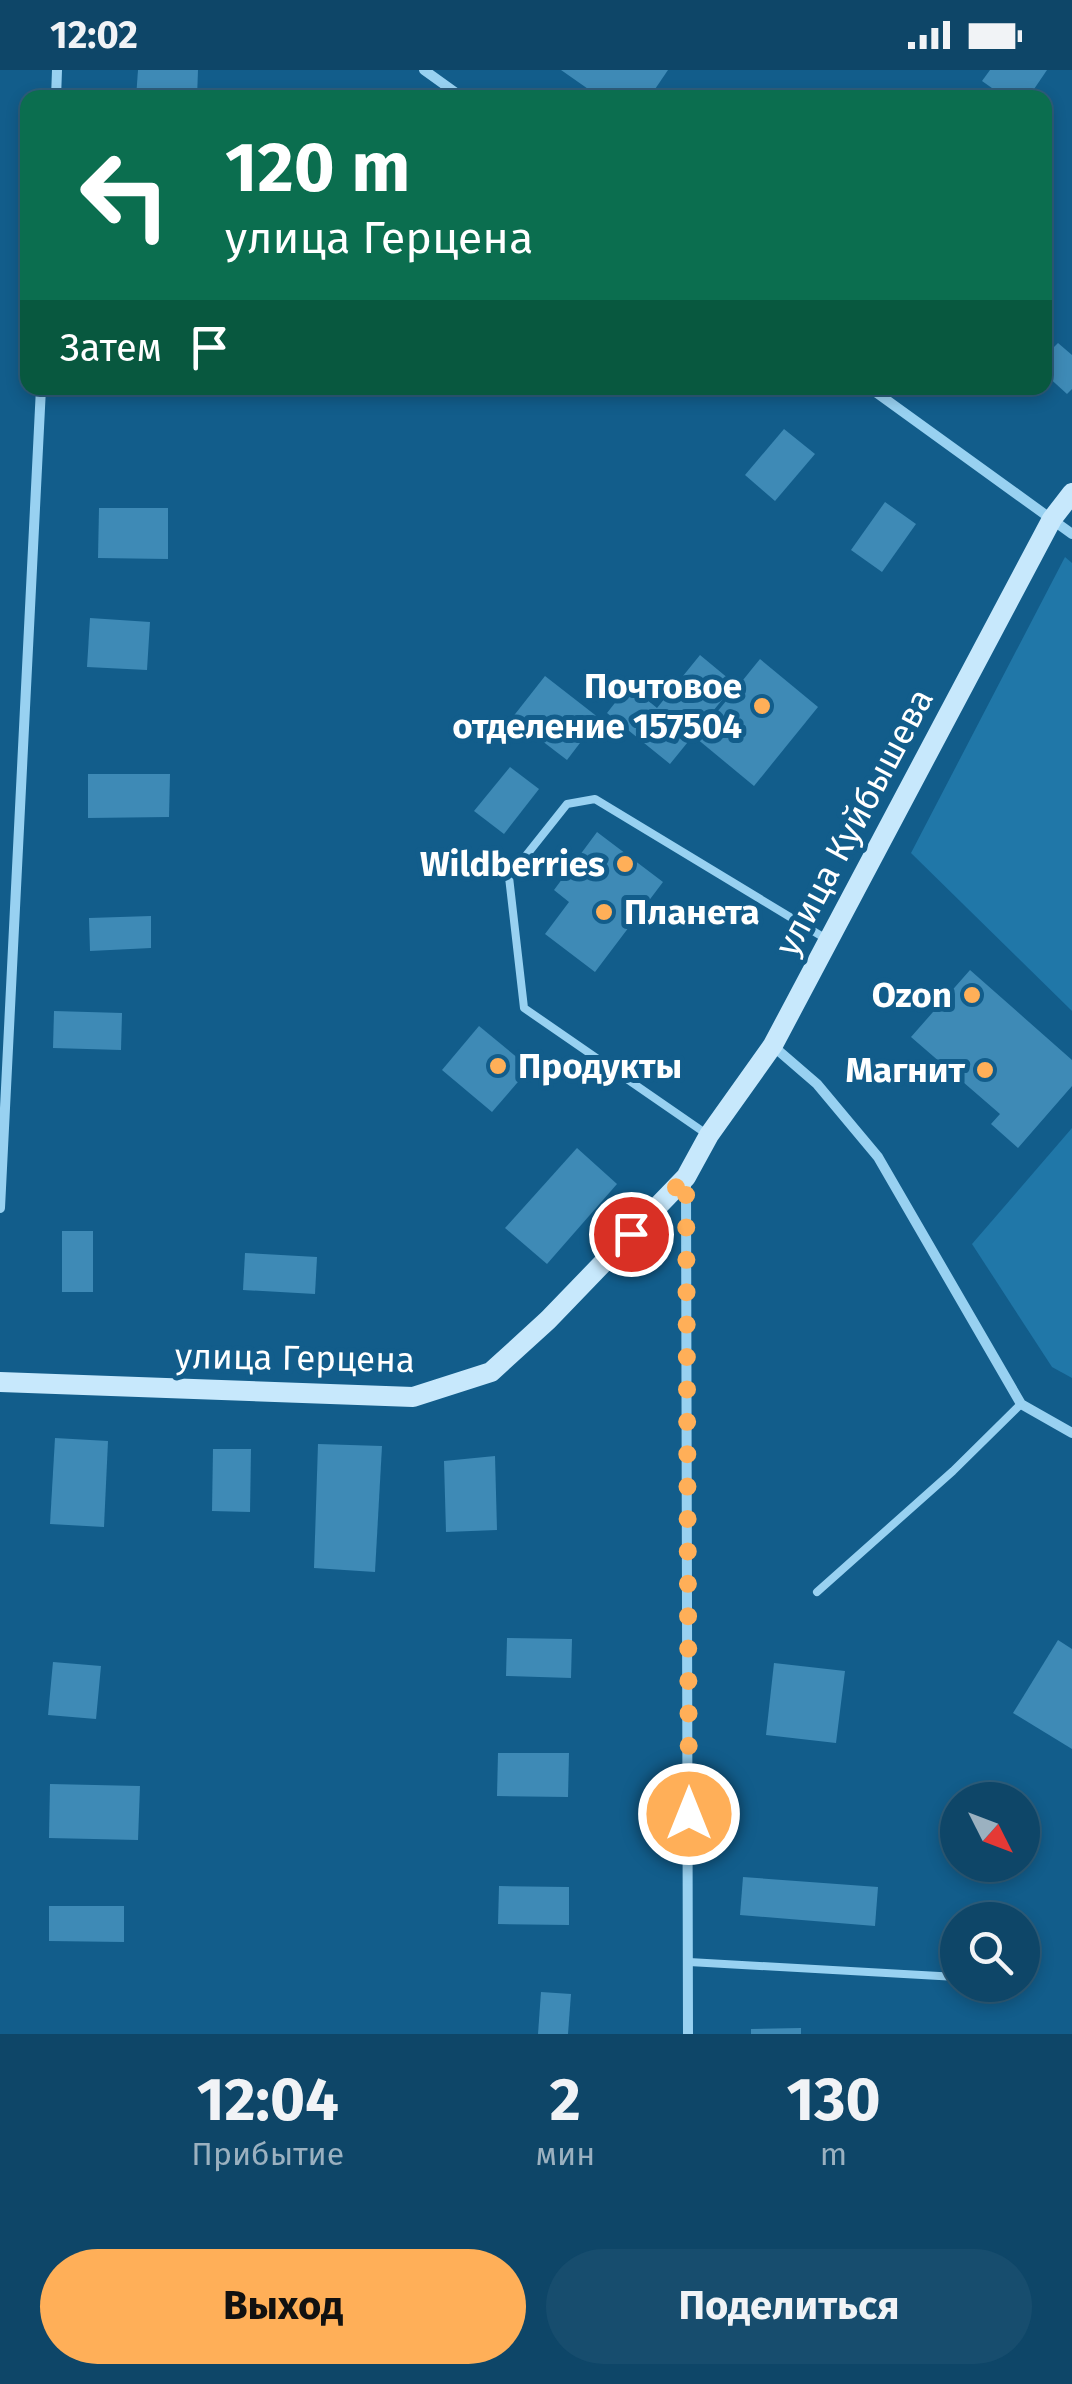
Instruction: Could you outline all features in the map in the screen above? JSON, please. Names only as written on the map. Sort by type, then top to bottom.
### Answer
[{"type":"street","points":[[424,70],[452,90]]},
{"type":"street","points":[[0,1208],[41,395]]},
{"type":"street","points":[[880,395],[1072,534]]},
{"type":"street","name":"улица Куйбышева","points":[[686,1177],[708,1136],[772,1045],[1052,520],[1072,493]]},
{"type":"street","points":[[772,1045],[817,1084],[878,1157],[1021,1404],[1072,1433]]},
{"type":"street","points":[[686,1177],[688,2034]]},
{"type":"street","name":"улица Герцена","points":[[0,1382],[413,1397],[491,1372],[548,1320],[686,1177]]},
{"type":"lane","points":[[708,1136],[524,1008],[509,877],[567,804],[595,799],[828,940]]},
{"type":"lane","points":[[817,1592],[953,1472],[1021,1404]]},
{"type":"lane","points":[[689,1962],[940,1976]]},
{"type":"shaded area","points":[[1065,557],[1072,563],[1072,1011],[911,853]]},
{"type":"shaded area","points":[[1072,1128],[1072,1378],[1052,1367],[972,1244]]},
{"type":"building","points":[[138,70],[198,70],[197,90],[137,90]]},
{"type":"building","points":[[561,70],[668,70],[654,90],[590,90]]},
{"type":"building","points":[[990,70],[1047,70],[1033,90],[995,90],[982,81]]},
{"type":"building","points":[[1058,343],[1072,355],[1072,389],[1067,394],[1052,380],[1052,349]]},
{"type":"building","points":[[784,429],[815,454],[775,501],[745,475]]},
{"type":"building","points":[[885,502],[916,524],[882,572],[851,550]]},
{"type":"building","points":[[99,508],[168,508],[168,559],[98,558]]},
{"type":"building","points":[[90,618],[150,622],[147,670],[87,667]]},
{"type":"building","points":[[700,655],[735,684],[670,764],[607,713],[629,685],[657,708]]},
{"type":"building","points":[[760,659],[818,707],[754,786],[696,738]]},
{"type":"building","points":[[545,676],[599,718],[567,760],[512,718]]},
{"type":"building","points":[[510,767],[539,789],[504,834],[474,811]]},
{"type":"building","points":[[88,774],[170,774],[169,817],[88,818]]},
{"type":"building","points":[[597,832],[663,882],[595,972],[545,934],[569,902],[554,890]]},
{"type":"building","points":[[151,916],[151,948],[90,951],[89,918]]},
{"type":"building","points":[[970,970],[1072,1060],[1072,1086],[1018,1148],[991,1124],[1000,1114],[911,1037]]},
{"type":"building","points":[[54,1011],[122,1013],[121,1050],[53,1048]]},
{"type":"building","points":[[479,1026],[530,1068],[492,1112],[442,1070]]},
{"type":"building","points":[[577,1148],[617,1184],[547,1264],[505,1228]]},
{"type":"building","points":[[62,1231],[93,1231],[93,1292],[62,1292]]},
{"type":"building","points":[[245,1253],[317,1257],[315,1294],[243,1290]]},
{"type":"building","points":[[55,1438],[108,1441],[104,1527],[50,1524]]},
{"type":"building","points":[[318,1444],[382,1446],[375,1572],[314,1568]]},
{"type":"building","points":[[213,1449],[251,1449],[250,1512],[212,1511]]},
{"type":"building","points":[[495,1456],[497,1530],[446,1532],[444,1461]]},
{"type":"building","points":[[507,1638],[572,1639],[571,1678],[506,1676]]},
{"type":"building","points":[[1058,1640],[1072,1649],[1072,1749],[1013,1713]]},
{"type":"building","points":[[53,1662],[101,1666],[96,1719],[48,1715]]},
{"type":"building","points":[[774,1663],[845,1671],[836,1743],[766,1735]]},
{"type":"building","points":[[498,1753],[569,1753],[568,1797],[497,1796]]},
{"type":"building","points":[[50,1784],[140,1786],[138,1840],[49,1838]]},
{"type":"building","points":[[743,1877],[878,1887],[875,1926],[740,1915]]},
{"type":"building","points":[[499,1886],[569,1887],[569,1925],[498,1924]]},
{"type":"building","points":[[49,1906],[124,1906],[124,1942],[49,1941]]},
{"type":"building","points":[[541,1992],[571,1994],[568,2034],[538,2034]]},
{"type":"building","points":[[801,2028],[801,2034],[751,2034],[751,2029]]},
{"type":"place","name":"Почтовое отделение 157504","points":[[762,706]]},
{"type":"place","name":"Wildberries","points":[[625,864]]},
{"type":"place","name":"Планета","points":[[604,912]]},
{"type":"place","name":"Ozon","points":[[972,995]]},
{"type":"place","name":"Продукты","points":[[498,1066]]},
{"type":"place","name":"Магнит","points":[[985,1070]]},
{"type":"route","points":[[631,1234],[686,1177],[689,1814]]}]
